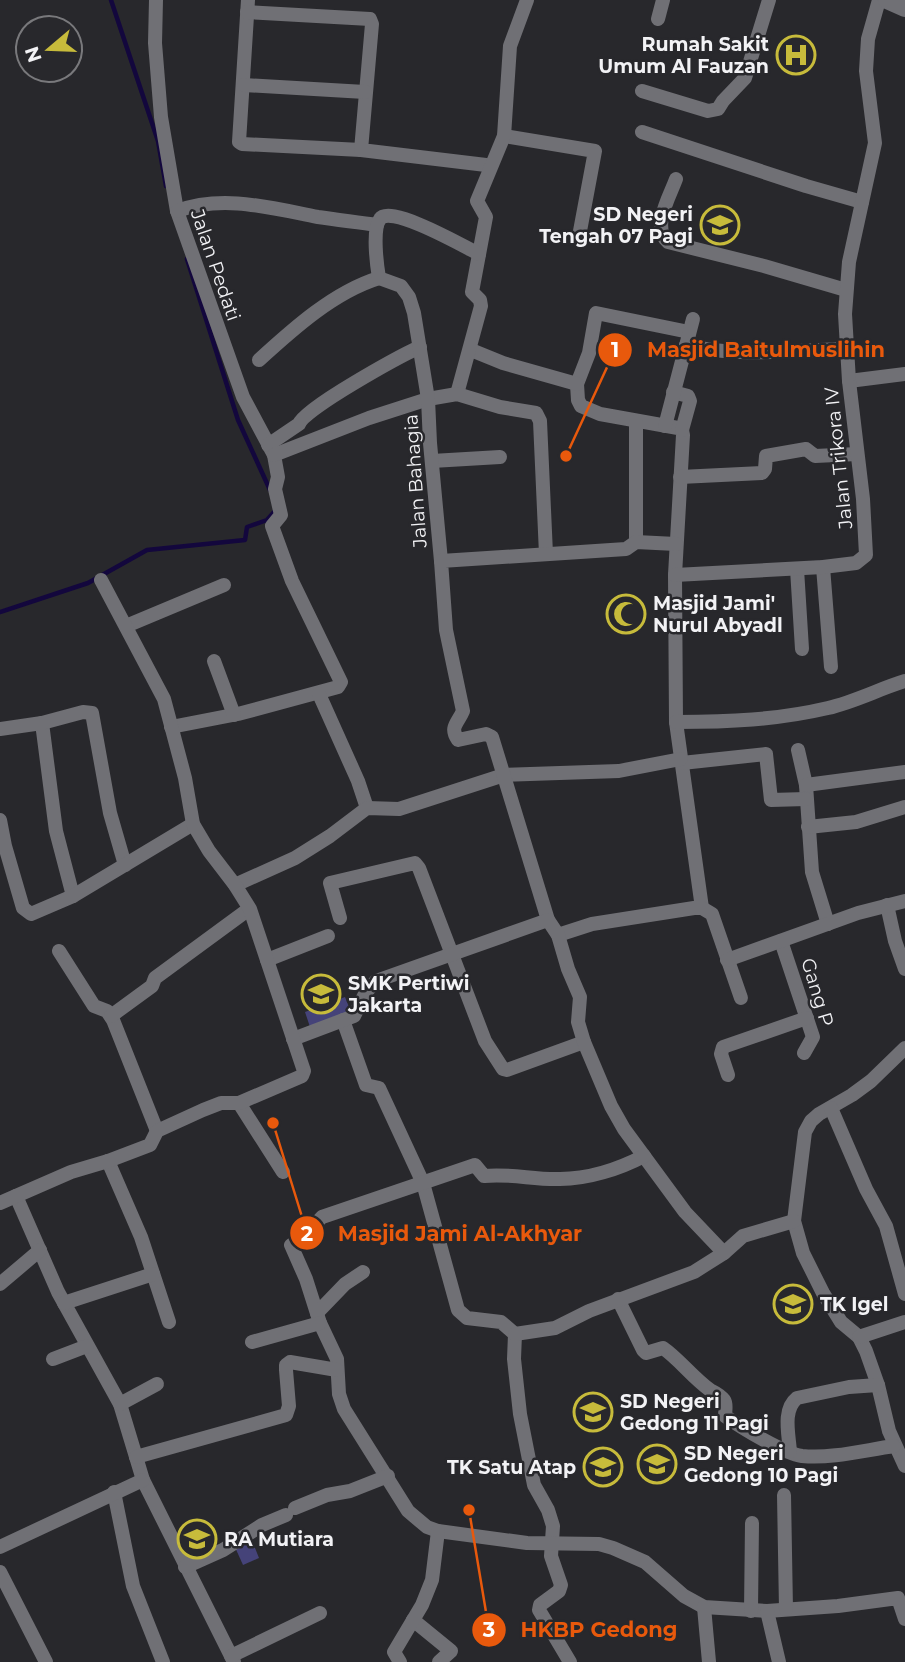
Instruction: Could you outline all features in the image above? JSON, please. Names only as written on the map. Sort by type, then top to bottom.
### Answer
[{"type":"street","name":"Jalan Pedati","points":[[156,0],[155,43],[161,117],[177,211],[243,397],[271,450],[278,471],[275,489],[281,514],[272,526],[292,581],[341,682],[338,687],[319,694]]},
{"type":"street","points":[[457,394],[481,306],[480,300],[472,292],[486,217],[477,201],[504,136],[510,46],[527,0]]},
{"type":"street","points":[[658,19],[663,0]]},
{"type":"street","points":[[642,91],[708,111],[718,109],[745,78],[769,0]]},
{"type":"street","name":"Jalan Trikora IV","points":[[675,575],[823,567],[856,563],[866,555],[846,349],[846,290],[849,262],[875,143],[867,89],[866,57],[879,0]]},
{"type":"street","points":[[887,0],[905,8]]},
{"type":"street","points":[[361,150],[372,23],[370,19],[247,6],[244,85],[237,138],[242,144],[361,150],[486,165]]},
{"type":"street","points":[[244,85],[365,92]]},
{"type":"street","points":[[642,132],[862,202]]},
{"type":"street","points":[[504,136],[603,151],[580,231]]},
{"type":"street","points":[[676,179],[660,228],[662,237],[668,242],[846,290]]},
{"type":"street","points":[[177,211],[191,206],[264,205],[330,219],[377,225]]},
{"type":"street","points":[[259,360],[298,326],[351,289],[379,278],[377,225],[384,216],[408,220],[479,254]]},
{"type":"street","name":"Jalan Bahagia","points":[[379,278],[397,284],[405,291],[414,313],[420,347],[428,399],[446,630],[463,711],[454,726],[454,732],[460,740],[486,734],[490,736],[504,775]]},
{"type":"street","points":[[682,433],[665,426],[636,422],[585,409],[578,400],[577,384],[589,353],[596,313],[689,332],[705,350],[846,349]]},
{"type":"street","points":[[665,426],[689,332]]},
{"type":"street","points":[[271,450],[299,424],[301,418],[383,365],[420,347]]},
{"type":"street","points":[[471,350],[503,363],[577,384]]},
{"type":"street","points":[[849,381],[905,374]]},
{"type":"street","points":[[673,392],[688,396],[690,401],[682,433],[676,544],[676,722],[702,908]]},
{"type":"street","points":[[271,450],[428,399],[457,394],[488,404],[535,412],[539,415],[546,554]]},
{"type":"street","points":[[636,422],[636,542]]},
{"type":"street","points":[[680,477],[762,473],[766,456],[806,449],[815,456],[857,454]]},
{"type":"street","points":[[432,461],[500,457]]},
{"type":"street","points":[[441,561],[626,550],[636,542],[676,544]]},
{"type":"street","points":[[823,567],[831,667]]},
{"type":"street","points":[[797,569],[802,649]]},
{"type":"street","points":[[0,1203],[71,1172],[150,1145],[157,1131],[221,1103],[239,1103],[302,1076],[304,1071],[250,909],[193,824],[169,713],[158,686],[100,580]]},
{"type":"street","points":[[126,626],[224,585]]},
{"type":"street","points":[[214,662],[234,715]]},
{"type":"street","points":[[676,722],[774,719],[848,702],[905,681]]},
{"type":"street","points":[[171,727],[319,694],[358,780],[367,808]]},
{"type":"street","points":[[0,729],[42,723],[83,712],[92,713],[110,813],[125,865]]},
{"type":"street","points":[[42,723],[56,831],[73,896]]},
{"type":"street","points":[[798,750],[806,792],[813,872],[828,924]]},
{"type":"street","points":[[235,885],[295,858],[367,808],[399,809],[504,775],[607,772],[682,761],[766,754],[771,800],[905,772]]},
{"type":"street","points":[[504,775],[548,920],[558,935],[580,997],[578,1024],[611,1106],[685,1212],[724,1253]]},
{"type":"street","points":[[808,828],[856,822],[905,807]]},
{"type":"street","points":[[0,820],[24,911],[31,914],[73,896],[193,824]]},
{"type":"street","points":[[340,918],[330,883],[415,863],[485,1041],[505,1070],[584,1042]]},
{"type":"street","points":[[727,960],[828,924],[905,901]]},
{"type":"street","points":[[887,905],[905,969]]},
{"type":"street","points":[[558,935],[592,924],[702,908],[712,914],[741,998]]},
{"type":"street","points":[[111,1016],[152,986],[155,978],[250,909]]},
{"type":"street","points":[[293,1038],[356,1015],[366,992],[376,981],[548,920]]},
{"type":"street","points":[[267,960],[328,936]]},
{"type":"street","name":"Gang P","points":[[781,941],[813,1039],[804,1053]]},
{"type":"street","points":[[59,951],[94,1006],[107,1011],[111,1016],[157,1131]]},
{"type":"street","points":[[729,1075],[721,1054],[723,1047],[807,1018]]},
{"type":"street","points":[[343,1020],[366,1085],[379,1088],[423,1183],[458,1310],[467,1318],[501,1322],[515,1334],[516,1383],[530,1469],[534,1485],[548,1510],[553,1526],[551,1556],[561,1588],[540,1605],[539,1610],[570,1662]]},
{"type":"street","points":[[905,1048],[871,1081],[811,1121],[805,1132],[794,1221],[803,1252],[823,1293],[841,1322],[859,1337],[878,1385],[894,1446],[905,1466]]},
{"type":"street","points":[[239,1103],[284,1172]]},
{"type":"street","points":[[831,1108],[866,1189],[886,1226],[905,1294]]},
{"type":"street","points":[[644,1156],[628,1164],[594,1174],[561,1179],[503,1174],[484,1176],[475,1166],[322,1217],[300,1240],[291,1245],[334,1352],[341,1403],[408,1511],[427,1527],[527,1543],[598,1544],[630,1554],[662,1575],[694,1603],[704,1607],[767,1611],[866,1603],[901,1597],[905,1619]]},
{"type":"street","points":[[108,1161],[141,1237],[169,1322]]},
{"type":"street","points":[[16,1196],[64,1303],[120,1404],[143,1480],[233,1659],[320,1613]]},
{"type":"street","points":[[515,1334],[555,1328],[618,1299],[694,1272],[724,1253],[743,1236],[794,1221]]},
{"type":"street","points":[[0,1284],[40,1250]]},
{"type":"street","points":[[252,1342],[319,1318],[345,1284],[363,1272]]},
{"type":"street","points":[[64,1303],[153,1274]]},
{"type":"street","points":[[618,1299],[646,1353],[663,1348],[669,1352],[701,1384],[724,1399],[725,1416],[790,1452],[820,1456],[894,1446]]},
{"type":"street","points":[[859,1337],[905,1322]]},
{"type":"street","points":[[53,1359],[87,1346]]},
{"type":"street","points":[[136,1457],[286,1415],[289,1406],[286,1365],[290,1362],[337,1370]]},
{"type":"street","points":[[120,1404],[157,1384]]},
{"type":"street","points":[[790,1452],[787,1417],[793,1400],[849,1387],[878,1385]]},
{"type":"street","points":[[185,1567],[223,1550],[262,1525],[327,1495],[350,1491],[388,1476]]},
{"type":"street","points":[[0,1547],[143,1480]]},
{"type":"street","points":[[114,1492],[133,1586],[163,1662]]},
{"type":"street","points":[[784,1495],[786,1609]]},
{"type":"street","points":[[751,1611],[752,1523]]},
{"type":"street","points":[[400,1662],[394,1652],[432,1580],[439,1531]]},
{"type":"street","points":[[0,1572],[42,1662]]},
{"type":"street","points":[[704,1607],[709,1662]]},
{"type":"street","points":[[767,1611],[779,1662]]},
{"type":"street","points":[[413,1620],[451,1651],[439,1662]]},
{"type":"shaded area","points":[[345,997],[351,1012],[310,1027],[305,1012]]},
{"type":"shaded area","points":[[251,1538],[259,1558],[243,1565],[234,1545]]},
{"type":"waterway","points":[[111,0],[158,141],[166,186]]},
{"type":"waterway","points":[[187,259],[238,420],[270,490]]},
{"type":"waterway","points":[[0,612],[88,583],[147,550],[245,540],[247,527],[267,520],[274,512]]},
{"type":"place","name":"Rumah Sakit Umum Al Fauzan","points":[[796,55]]},
{"type":"place","name":"SD Negeri Tengah 07 Pagi","points":[[720,225]]},
{"type":"place","name":"Masjid Baitulmuslihin","points":[[566,456]]},
{"type":"place","name":"Masjid Jami' Nurul Abyadl","points":[[626,614]]},
{"type":"place","name":"SMK Pertiwi Jakarta","points":[[321,994]]},
{"type":"place","name":"Masjid Jami Al-Akhyar","points":[[273,1123]]},
{"type":"place","name":"TK Igel","points":[[793,1304]]},
{"type":"place","name":"SD Negeri Gedong 11 Pagi","points":[[593,1412]]},
{"type":"place","name":"SD Negeri Gedong 10 Pagi","points":[[657,1464]]},
{"type":"place","name":"TK Satu Atap","points":[[603,1467]]},
{"type":"place","name":"HKBP Gedong","points":[[469,1510]]},
{"type":"place","name":"RA Mutiara","points":[[197,1539]]}]
